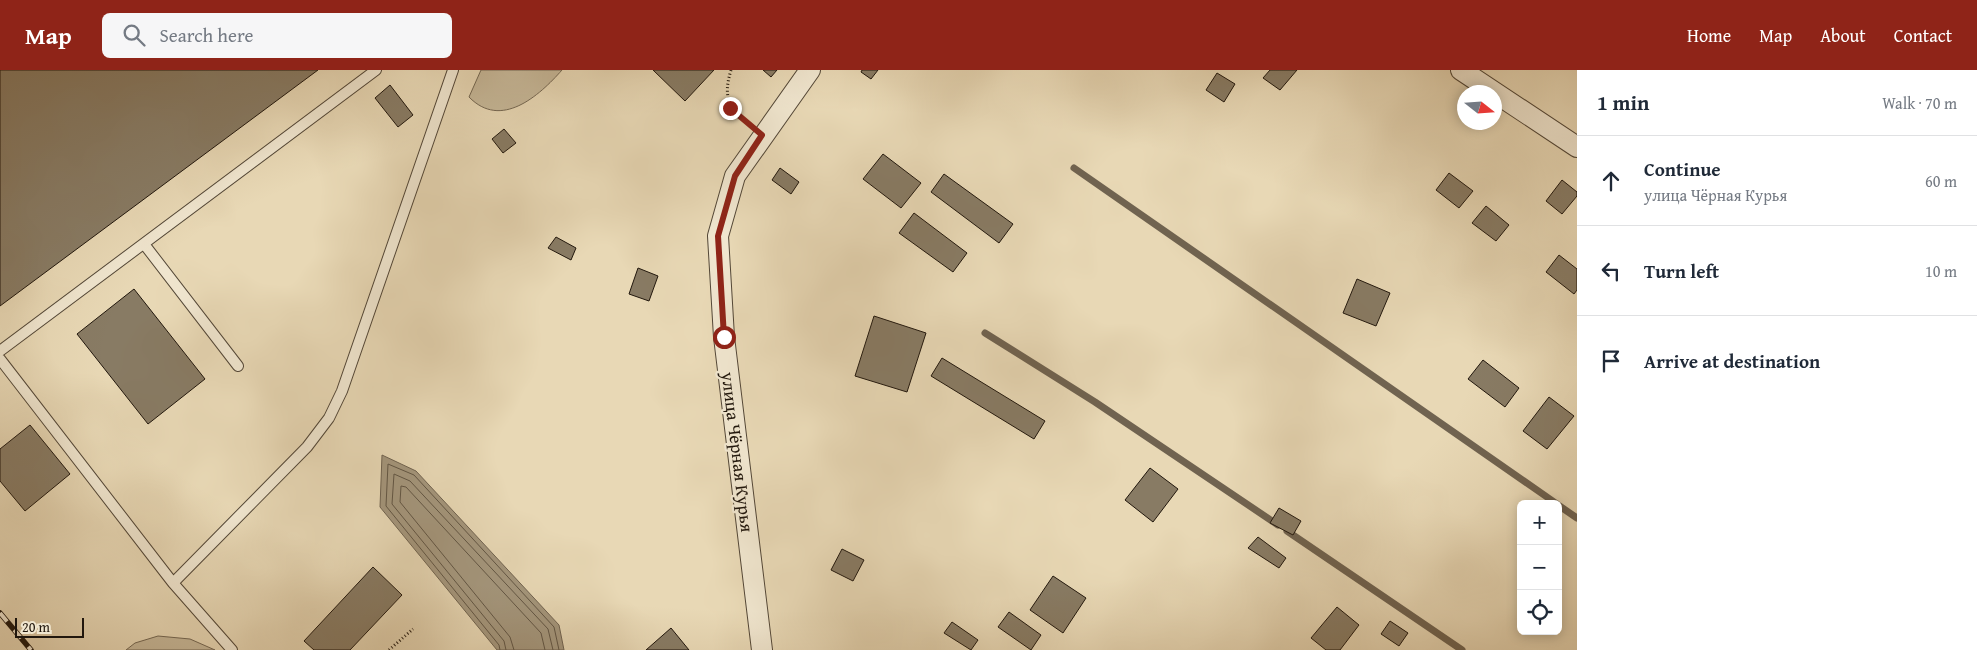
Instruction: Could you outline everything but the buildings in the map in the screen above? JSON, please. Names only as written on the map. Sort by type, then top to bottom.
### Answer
[{"type":"street","name":"улица Чёрная Курья","points":[[762,650],[724,337],[718,236],[735,176],[762,135],[810,70]]},
{"type":"street","points":[[1461,70],[1577,147]]},
{"type":"lane","points":[[0,351],[376,70]]},
{"type":"lane","points":[[173,583],[307,447],[329,418],[342,391],[453,70]]},
{"type":"lane","points":[[144,244],[238,366]]},
{"type":"lane","points":[[0,359],[173,583],[232,650]]},
{"type":"path","points":[[731,70],[726,86],[730,108],[762,135]]},
{"type":"path","points":[[389,650],[413,629]]},
{"type":"shaded area","points":[[481,70],[562,70],[531,99],[519,106],[506,110],[494,110],[481,106],[469,97]]},
{"type":"shaded area","points":[[158,636],[190,639],[215,650],[126,650],[135,643]]},
{"type":"water","points":[[382,455],[416,471],[559,625],[564,650],[497,650],[380,507]]},
{"type":"waterway","points":[[1074,168],[1551,500]]},
{"type":"waterway","points":[[985,333],[1095,402],[1278,525]]},
{"type":"waterway","points":[[1562,508],[1577,518]]},
{"type":"waterway","points":[[1287,531],[1462,650]]},
{"type":"railway","points":[[0,613],[31,650]]},
{"type":"route","points":[[724,337],[718,236],[735,176],[762,135],[730,108]]}]
